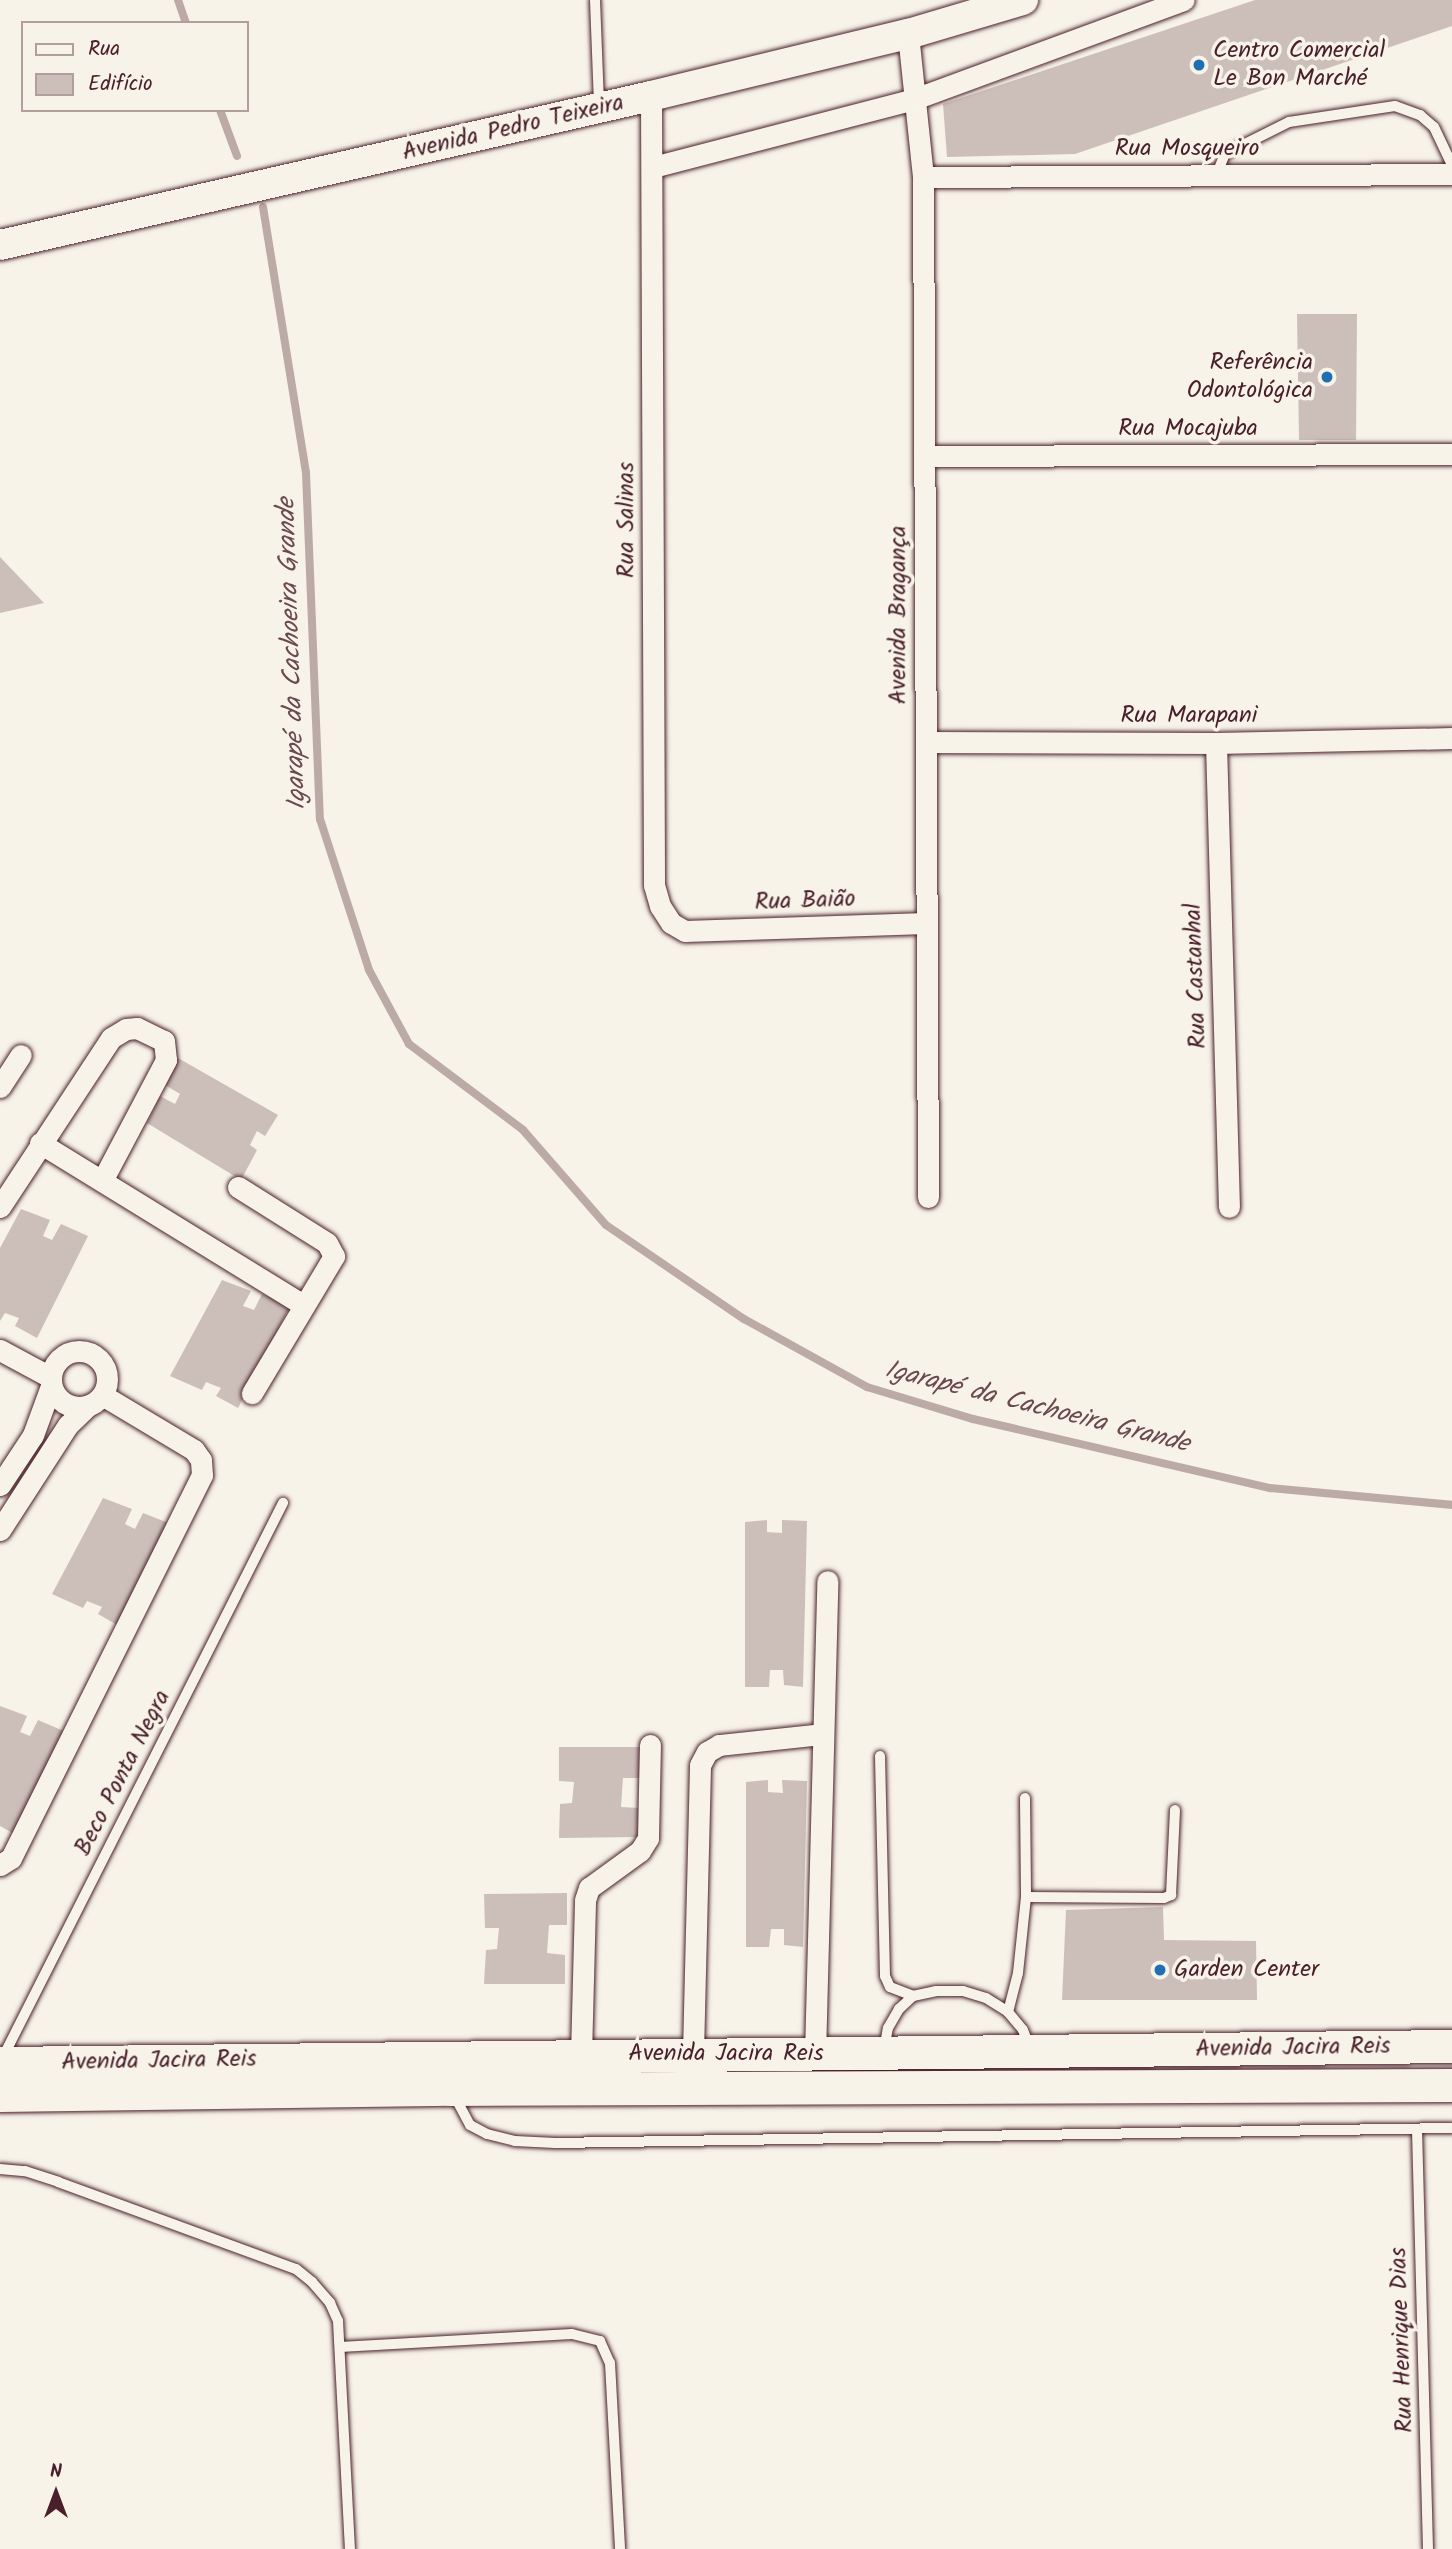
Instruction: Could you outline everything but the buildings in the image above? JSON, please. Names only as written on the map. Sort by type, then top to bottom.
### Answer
[{"type":"main road","name":"Avenida Jacira Reis","points":[[0,2063],[1452,2046]]},
{"type":"main road","name":"Avenida Jacira Reis","points":[[0,2095],[451,2089],[1452,2085]]},
{"type":"street","name":"Avenida Pedro Teixeira","points":[[0,246],[651,96],[908,34],[1023,0]]},
{"type":"street","points":[[653,167],[917,98],[1184,0]]},
{"type":"street","name":"Avenida Bragança","points":[[908,34],[917,98],[923,177],[928,1197]]},
{"type":"street","name":"Rua Salinas","points":[[651,96],[654,884],[660,906],[671,923],[685,931]]},
{"type":"street","name":"Rua Mosqueiro","points":[[923,177],[1452,174]]},
{"type":"street","name":"Rua Mocajuba","points":[[925,456],[1452,454]]},
{"type":"street","name":"Rua Marapani","points":[[926,742],[1216,743],[1452,738]]},
{"type":"street","name":"Rua Castanhal","points":[[1216,743],[1229,1207]]},
{"type":"street","name":"Rua Baião","points":[[685,931],[926,923]]},
{"type":"street","points":[[0,1207],[111,1038],[126,1029],[136,1028],[164,1041],[166,1060],[102,1181]]},
{"type":"street","points":[[0,1087],[21,1055]]},
{"type":"street","points":[[40,1143],[303,1305]]},
{"type":"street","points":[[238,1187],[327,1243],[334,1255],[252,1393]]},
{"type":"street","points":[[0,1350],[50,1382],[61,1402],[69,1406],[95,1401],[194,1450],[201,1460],[202,1475],[11,1858],[0,1865]]},
{"type":"street","points":[[0,1485],[33,1435],[52,1368],[65,1354],[84,1351],[100,1360],[107,1377],[95,1401],[68,1425],[0,1530]]},
{"type":"street","points":[[815,2054],[827,1581]]},
{"type":"street","points":[[693,2053],[700,1765],[706,1752],[719,1745],[822,1734]]},
{"type":"street","points":[[582,2055],[585,1900],[589,1888],[640,1851],[648,1838],[650,1745]]},
{"type":"lane","points":[[595,0],[599,108]]},
{"type":"lane","points":[[1216,176],[1225,154],[1289,122],[1395,106],[1420,115],[1434,127],[1452,164]]},
{"type":"lane","name":"Beco Ponta Negra","points":[[0,2063],[283,1503]]},
{"type":"lane","points":[[880,1756],[886,1976],[890,1987],[914,1996]]},
{"type":"lane","points":[[1008,2012],[1018,1973],[1026,1897],[1025,1798]]},
{"type":"lane","points":[[1026,1897],[1164,1898],[1171,1895],[1175,1810]]},
{"type":"lane","points":[[883,2054],[899,2009],[914,1996],[936,1991],[963,1992],[986,1998],[1008,2012],[1023,2030],[1032,2052]]},
{"type":"lane","points":[[451,2089],[470,2125],[487,2134],[515,2141],[1452,2128]]},
{"type":"lane","name":"Rua Henrique Dias","points":[[1417,2129],[1429,2549]]},
{"type":"lane","points":[[0,2169],[25,2171],[58,2182],[296,2269],[330,2303],[338,2321],[341,2347],[350,2549]]},
{"type":"lane","points":[[341,2347],[572,2334],[600,2341],[610,2363],[620,2549]]},
{"type":"waterway","name":"Igarapé da Cachoeira Grande","points":[[178,0],[185,21]]},
{"type":"waterway","name":"Igarapé da Cachoeira Grande","points":[[221,112],[237,156]]},
{"type":"waterway","name":"Igarapé da Cachoeira Grande","points":[[263,207],[306,473],[320,819],[369,970],[409,1044],[523,1130],[606,1225],[744,1319],[867,1387],[973,1419],[1270,1488],[1452,1505]]},
{"type":"place","name":"Centro Comercial Le Bon Marché","points":[[1199,65]]},
{"type":"place","name":"Referência Odontológica","points":[[1327,377]]},
{"type":"place","name":"Garden Center","points":[[1160,1970]]}]
